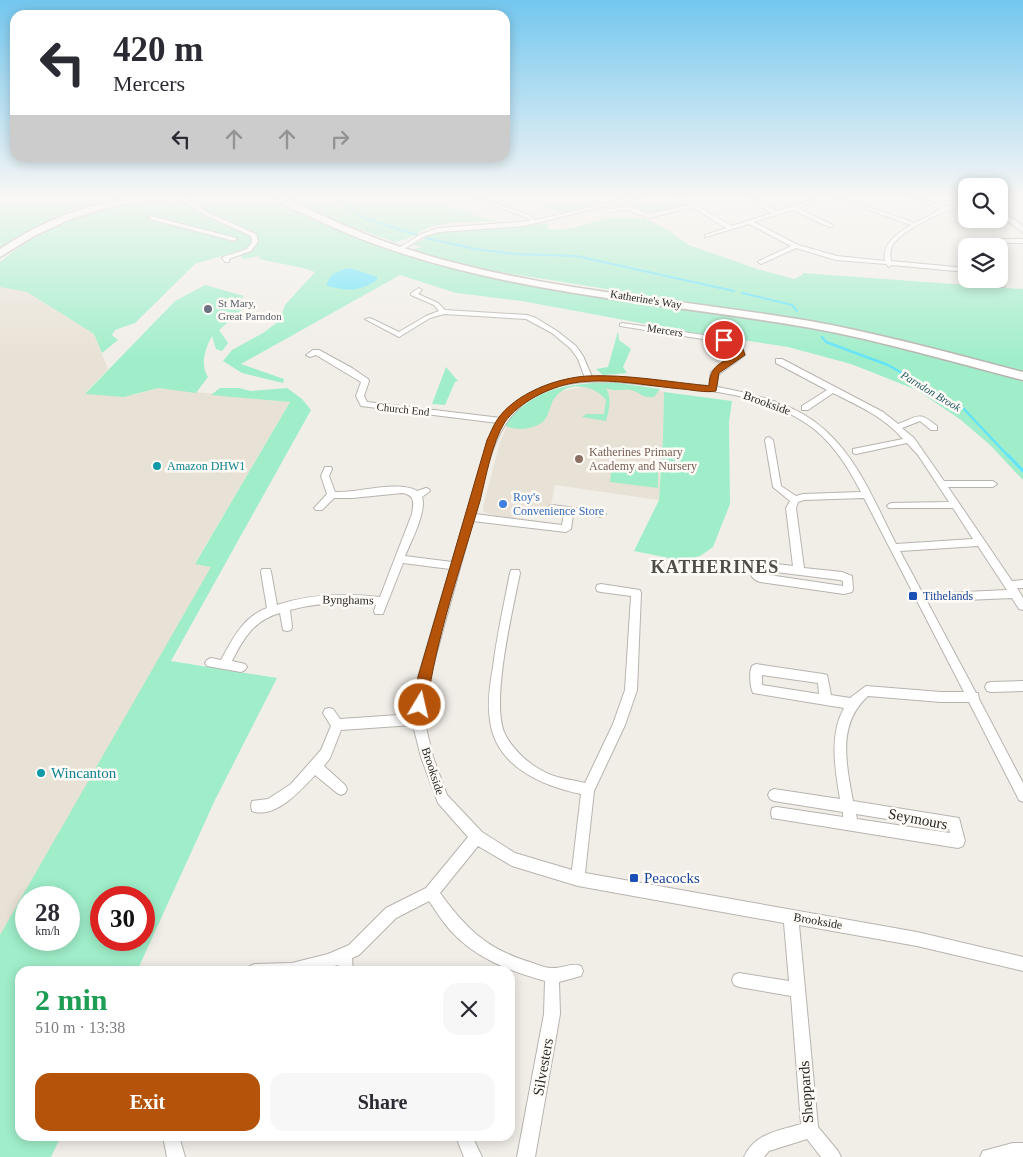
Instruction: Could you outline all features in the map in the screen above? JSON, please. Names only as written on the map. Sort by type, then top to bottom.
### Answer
[{"type":"main road","name":"Katherine's Way","points":[[402,251],[440,262],[517,279],[812,326],[889,342],[1023,376]]},
{"type":"street","points":[[227,261],[225,258],[246,251]]},
{"type":"street","points":[[761,262],[785,251]]},
{"type":"street","points":[[813,251],[836,258],[958,269]]},
{"type":"street","points":[[888,251],[889,264]]},
{"type":"street","points":[[419,290],[413,294],[436,304],[443,312]]},
{"type":"street","points":[[368,320],[399,335],[428,317],[443,312],[527,318],[537,321],[574,350],[581,360],[588,379]]},
{"type":"street","name":"Mercers","points":[[622,325],[724,340],[738,346],[741,355],[714,374],[713,389]]},
{"type":"street","name":"Church End","points":[[310,355],[316,352],[350,370],[365,381],[360,396],[364,404],[501,421]]},
{"type":"street","points":[[779,361],[880,414],[911,440],[1023,606]]},
{"type":"street","name":"Brookside","points":[[1023,796],[974,698],[866,495],[835,445],[809,421],[790,410],[754,396],[713,389],[588,379],[557,384],[534,394],[515,406],[501,421],[492,440],[424,677],[418,720],[427,757],[442,800],[477,837],[512,859],[578,879],[917,939],[1023,964]]},
{"type":"street","points":[[805,408],[832,390]]},
{"type":"street","points":[[897,427],[921,418],[934,428]]},
{"type":"street","points":[[769,440],[777,487],[795,500]]},
{"type":"street","points":[[856,451],[911,440]]},
{"type":"street","points":[[328,469],[325,476],[332,495]]},
{"type":"street","points":[[942,484],[993,484]]},
{"type":"street","points":[[319,508],[332,495],[354,496],[397,489],[408,490],[416,496],[426,491]]},
{"type":"street","points":[[799,571],[791,508],[795,500],[803,497],[866,495]]},
{"type":"street","name":"Bynghams","points":[[224,665],[239,636],[248,625],[253,620],[279,609],[324,598],[354,598],[381,606],[417,514],[419,502],[416,496]]},
{"type":"street","points":[[892,506],[956,505]]},
{"type":"street","points":[[552,508],[601,514]]},
{"type":"street","points":[[470,517],[566,529],[570,511]]},
{"type":"street","points":[[893,548],[980,542]]},
{"type":"street","points":[[400,559],[456,566]]},
{"type":"street","points":[[760,566],[799,571],[842,576],[848,579],[848,588],[844,590],[760,578],[754,571],[756,567],[760,566]]},
{"type":"street","points":[[266,572],[287,627]]},
{"type":"street","points":[[515,573],[499,657],[494,701],[498,732],[516,759],[543,778],[588,790]]},
{"type":"street","points":[[1009,585],[1023,584]]},
{"type":"street","points":[[578,879],[588,790],[619,725],[631,690],[633,668],[636,593],[601,588]]},
{"type":"street","points":[[942,597],[1015,594]]},
{"type":"street","points":[[211,663],[241,667]]},
{"type":"street","points":[[826,699],[823,678],[756,668],[757,689],[853,704]]},
{"type":"street","points":[[991,687],[1023,686]]},
{"type":"street","points":[[851,824],[839,742],[842,725],[859,695],[866,691],[974,698]]},
{"type":"street","points":[[257,806],[270,805],[295,788],[326,754],[337,725],[330,712]]},
{"type":"street","points":[[337,725],[418,720]]},
{"type":"street","points":[[315,766],[341,789]]},
{"type":"street","name":"Seymours","points":[[774,795],[954,823],[958,841],[777,813]]},
{"type":"street","points":[[308,966],[329,961],[354,950],[391,913],[430,894],[477,837]]},
{"type":"street","points":[[430,894],[455,925],[484,950],[514,965],[552,976],[576,971]]},
{"type":"street","name":"Sheppards","points":[[753,1157],[764,1144],[810,1130],[791,916]]},
{"type":"street","points":[[344,954],[345,966]]},
{"type":"street","name":"Silvesters","points":[[526,1157],[552,1014],[552,976]]},
{"type":"street","points":[[739,980],[797,990]]},
{"type":"street","points":[[810,1130],[832,1157]]},
{"type":"street","points":[[172,1141],[176,1157]]},
{"type":"street","points":[[989,1157],[1012,1151],[1023,1151]]},
{"type":"shaded area","points":[[0,287],[27,292],[94,334],[108,369],[85,393],[134,395],[158,388],[290,402],[195,563],[212,567],[134,707],[29,886],[15,886],[15,910],[0,936]]},
{"type":"shaded area","name":"Katherines Primary Academy and Nursery","points":[[596,385],[640,386],[664,392],[659,500],[555,485],[551,505],[548,505],[546,515],[530,514],[515,518],[484,512],[483,507],[500,442],[509,422],[550,393]]},
{"type":"green space","points":[[15,251],[395,251],[485,275],[754,316],[909,347],[1023,381],[1023,480],[990,445],[961,420],[917,390],[851,364],[788,347],[689,332],[522,301],[456,293],[400,275],[241,364],[284,379],[283,383],[242,373],[223,361],[232,350],[263,333],[279,321],[285,305],[315,272],[259,259],[260,256],[243,259],[237,251],[195,264],[135,323],[115,330],[112,335],[118,340],[102,353],[94,334],[27,292],[0,287],[0,262]]},
{"type":"green space","points":[[419,251],[706,251],[757,269],[794,279],[803,273],[958,284],[958,288],[1023,289],[1023,371],[865,333],[806,321],[494,271]]},
{"type":"green space","points":[[205,285],[244,296],[240,301],[243,301],[245,307],[219,330],[228,343],[222,351],[216,349],[212,336],[204,356],[204,367],[208,377],[196,393],[158,388],[124,397],[85,394],[175,301]]},
{"type":"green space","points":[[618,331],[619,340],[631,349],[623,367],[627,373],[603,375],[596,369],[608,367]]},
{"type":"green space","points":[[446,367],[458,381],[455,382],[445,405],[432,404]]},
{"type":"green space","points":[[594,383],[617,383],[660,389],[654,397],[650,397],[631,390],[606,388],[609,408],[606,421],[582,417],[586,414],[604,414],[606,400],[602,395],[583,387],[570,387],[555,397],[546,418],[538,425],[519,429],[507,427],[503,424],[534,398],[544,393],[565,387]]},
{"type":"green space","points":[[220,388],[239,388],[251,391],[287,388],[302,399],[311,410],[171,661],[277,678],[215,800],[155,932],[155,886],[90,886],[90,951],[146,951],[139,966],[15,966],[15,1141],[59,1141],[51,1157],[0,1157],[0,935],[15,909],[15,951],[80,951],[80,886],[28,886],[211,567],[195,564],[290,402],[211,395]]},
{"type":"green space","points":[[664,392],[732,401],[729,422],[730,504],[713,547],[700,556],[684,561],[634,551],[659,500]]},
{"type":"green space","points":[[612,464],[658,469],[658,488],[610,482]]},
{"type":"water","points":[[350,268],[377,277],[377,280],[364,287],[353,289],[327,286],[329,278],[335,273]]},
{"type":"waterway","name":"Parndon Brook","points":[[491,251],[514,254],[576,256],[734,291]]},
{"type":"waterway","name":"Parndon Brook","points":[[742,293],[792,305],[797,311]]},
{"type":"waterway","name":"Parndon Brook","points":[[822,337],[826,342],[888,365],[964,409],[1009,457]]},
{"type":"waterway","name":"Parndon Brook","points":[[1008,455],[1023,471]]},
{"type":"place","name":"St Mary, Great Parndon","points":[[208,309]]},
{"type":"place","name":"Katherines Primary Academy and Nursery","points":[[579,459]]},
{"type":"place","name":"Amazon DHW1","points":[[157,466]]},
{"type":"place","name":"Roy's Convenience Store","points":[[503,504]]},
{"type":"place","name":"Tithelands","points":[[913,596]]},
{"type":"place","name":"Wincanton","points":[[41,773]]},
{"type":"place","name":"Peacocks","points":[[634,878]]},
{"type":"district","name":"KATHERINES","points":[[715,567]]},
{"type":"route","points":[[420,705],[424,677],[492,440],[501,421],[515,406],[534,394],[557,384],[570,381],[588,379],[617,380],[713,389],[716,371],[741,355],[741,350],[738,346],[724,340]]}]
